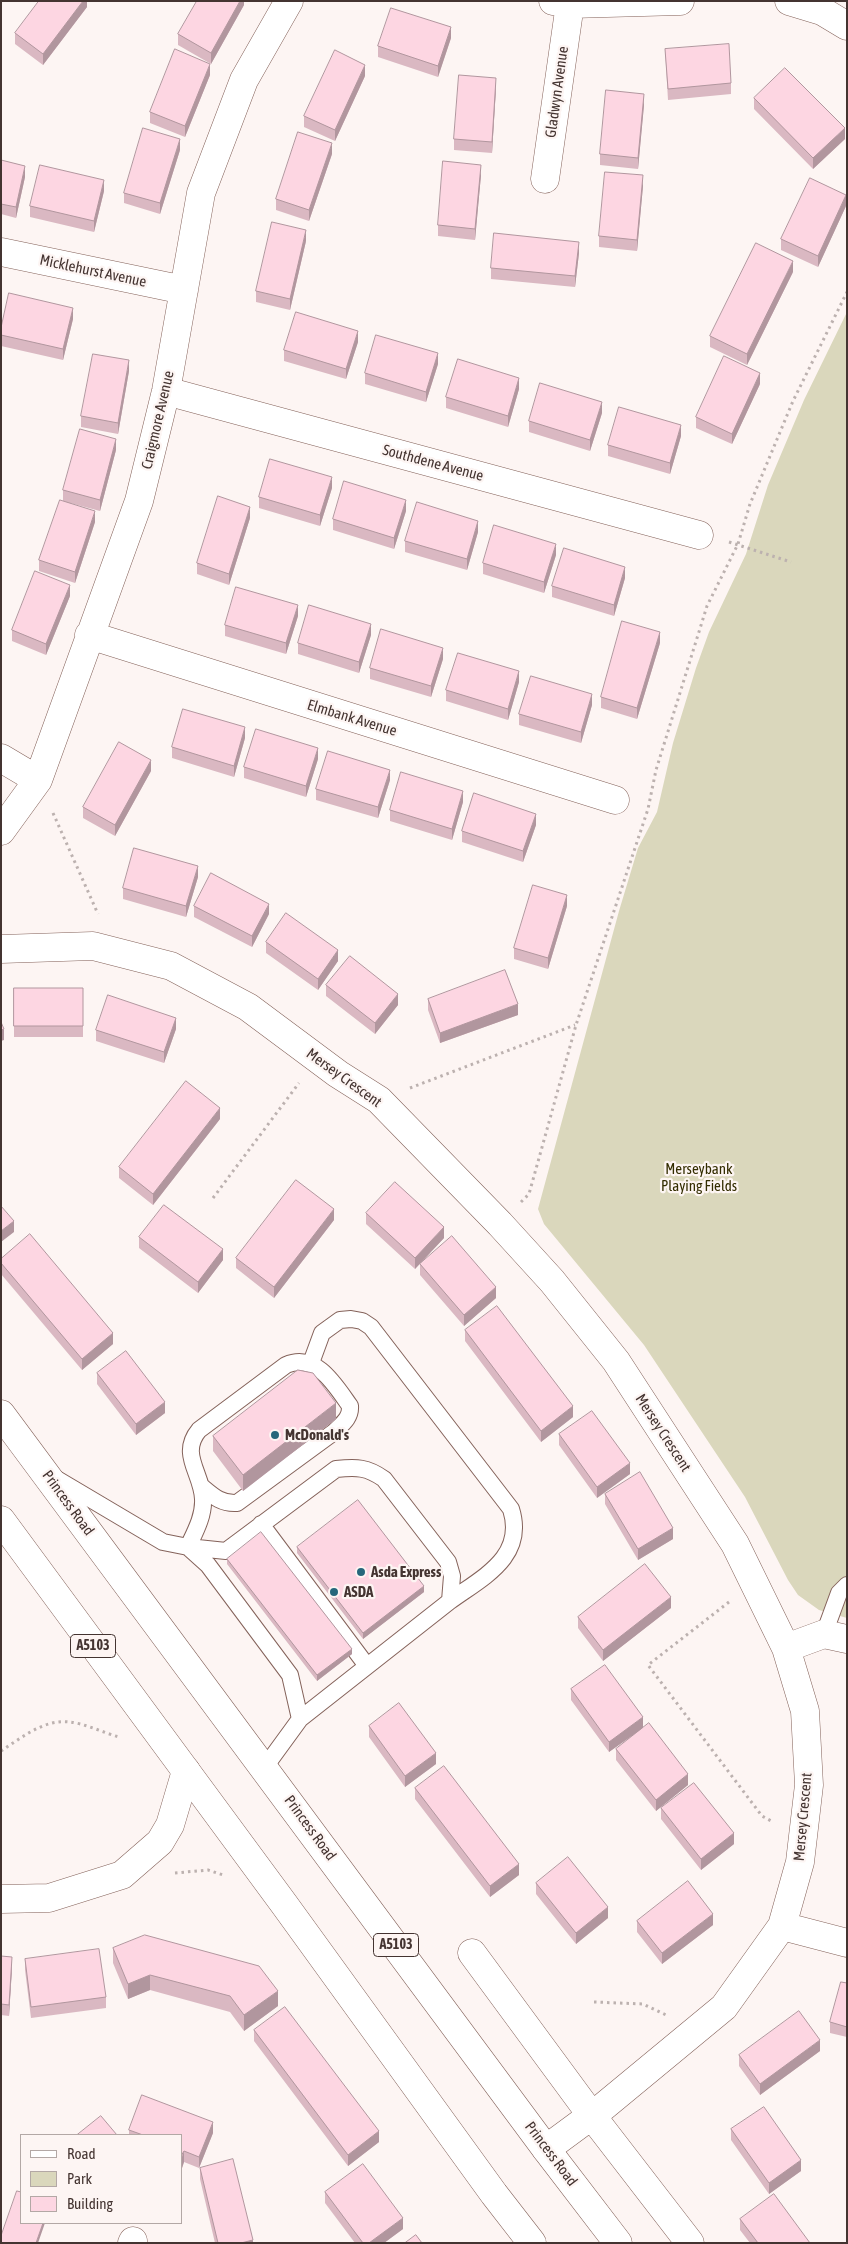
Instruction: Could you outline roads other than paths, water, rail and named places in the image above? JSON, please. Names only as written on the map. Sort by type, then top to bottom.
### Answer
[{"type":"main road","name":"Craigmore Avenue","points":[[1,832],[38,780],[89,635],[140,501],[166,391],[201,194],[244,80],[289,1]]},
{"type":"main road","points":[[562,3],[680,1]]},
{"type":"main road","points":[[789,1],[822,11],[847,26]]},
{"type":"main road","name":"Gladwyn Avenue","points":[[545,179],[562,3]]},
{"type":"main road","name":"Micklehurst Avenue","points":[[1,252],[184,290]]},
{"type":"main road","name":"Southdene Avenue","points":[[166,391],[699,534]]},
{"type":"main road","name":"Elmbank Avenue","points":[[89,635],[615,800]]},
{"type":"main road","points":[[1,758],[38,780]]},
{"type":"main road","name":"Mersey Crescent","points":[[1,949],[93,946],[171,966],[248,1007],[317,1058],[379,1100],[500,1224],[552,1281],[616,1361],[735,1544],[786,1648],[805,1711],[809,1785],[800,1862],[782,1926],[724,2007],[592,2116],[546,2149]]},
{"type":"main road","name":"Princess Road","points":[[1,1414],[265,1767],[546,2149],[618,2243]]},
{"type":"main road","name":"A5103","points":[[1,1520],[494,2194],[532,2243]]},
{"type":"main road","points":[[786,1648],[835,1637]]},
{"type":"main road","points":[[1,1899],[48,1898],[122,1875],[160,1842],[170,1825],[186,1771]]},
{"type":"main road","points":[[782,1926],[847,1943]]},
{"type":"main road","points":[[472,1953],[592,2116],[690,2243]]},
{"type":"lane","points":[[265,1767],[300,1719],[497,1566],[506,1556],[516,1528],[511,1509],[372,1327],[362,1321],[340,1320],[322,1333],[311,1363]]},
{"type":"lane","points":[[188,1547],[203,1508],[201,1486],[190,1450],[192,1439],[199,1430],[294,1361],[311,1363],[326,1376],[350,1406],[351,1413],[345,1422],[237,1504],[227,1504],[214,1497],[201,1486]]},
{"type":"lane","points":[[46,1473],[164,1542],[188,1547],[226,1551],[336,1469],[354,1468],[371,1470],[384,1479],[448,1562],[452,1576],[450,1601]]},
{"type":"lane","points":[[260,1524],[367,1666]]},
{"type":"lane","points":[[188,1547],[208,1564],[290,1675],[300,1719]]},
{"type":"lane","points":[[835,1637],[839,1593],[847,1585]]},
{"type":"place","name":"McDonald's","points":[[275,1435]]},
{"type":"place","name":"Asda Express","points":[[361,1572]]},
{"type":"place","name":"ASDA","points":[[334,1592]]},
{"type":"park label","name":"Merseybank Playing Fields","points":[[699,1178]]}]
